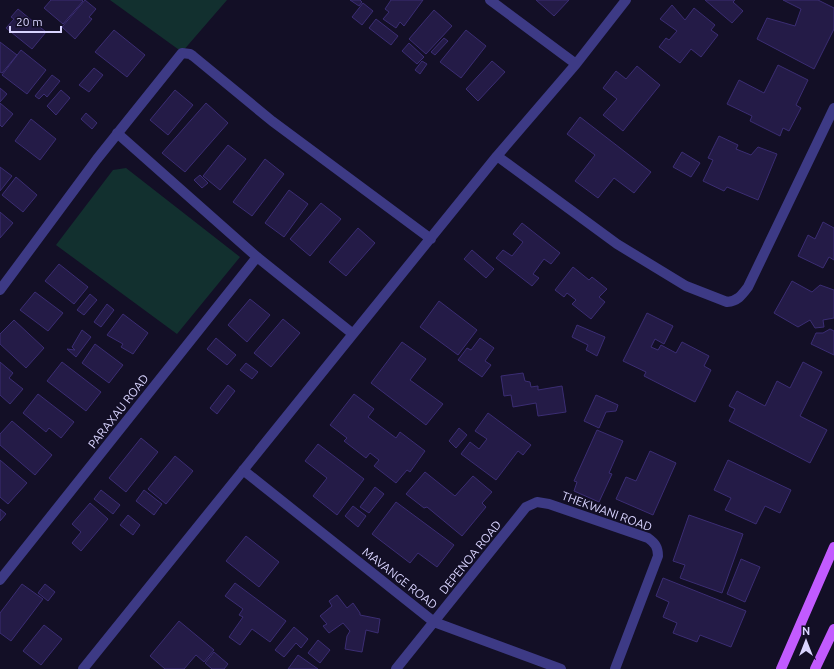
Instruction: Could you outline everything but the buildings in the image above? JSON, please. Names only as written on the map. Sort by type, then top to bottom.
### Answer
[{"type":"main road","points":[[781,669],[834,547]]},
{"type":"main road","points":[[816,669],[834,629]]},
{"type":"street","points":[[490,0],[576,64]]},
{"type":"street","points":[[83,669],[497,156],[576,64],[626,0]]},
{"type":"street","points":[[0,290],[117,133],[182,53],[190,54],[272,121],[431,239]]},
{"type":"street","points":[[497,156],[617,244],[686,286],[727,302],[738,299],[748,286],[834,108]]},
{"type":"street","points":[[117,133],[257,257],[353,334]]},
{"type":"street","name":"PARAXAU ROAD","points":[[0,580],[257,257]]},
{"type":"street","name":"MAVANGE ROAD","points":[[243,470],[434,622],[561,669]]},
{"type":"street","name":"DEPENOA ROAD","points":[[396,669],[526,507],[537,502]]},
{"type":"street","name":"THEKWANI ROAD","points":[[537,502],[549,504],[648,538],[656,545],[658,556],[615,669]]},
{"type":"green space","points":[[110,0],[227,0],[182,52]]},
{"type":"green space","points":[[126,168],[240,257],[177,334],[56,245],[113,170]]}]
